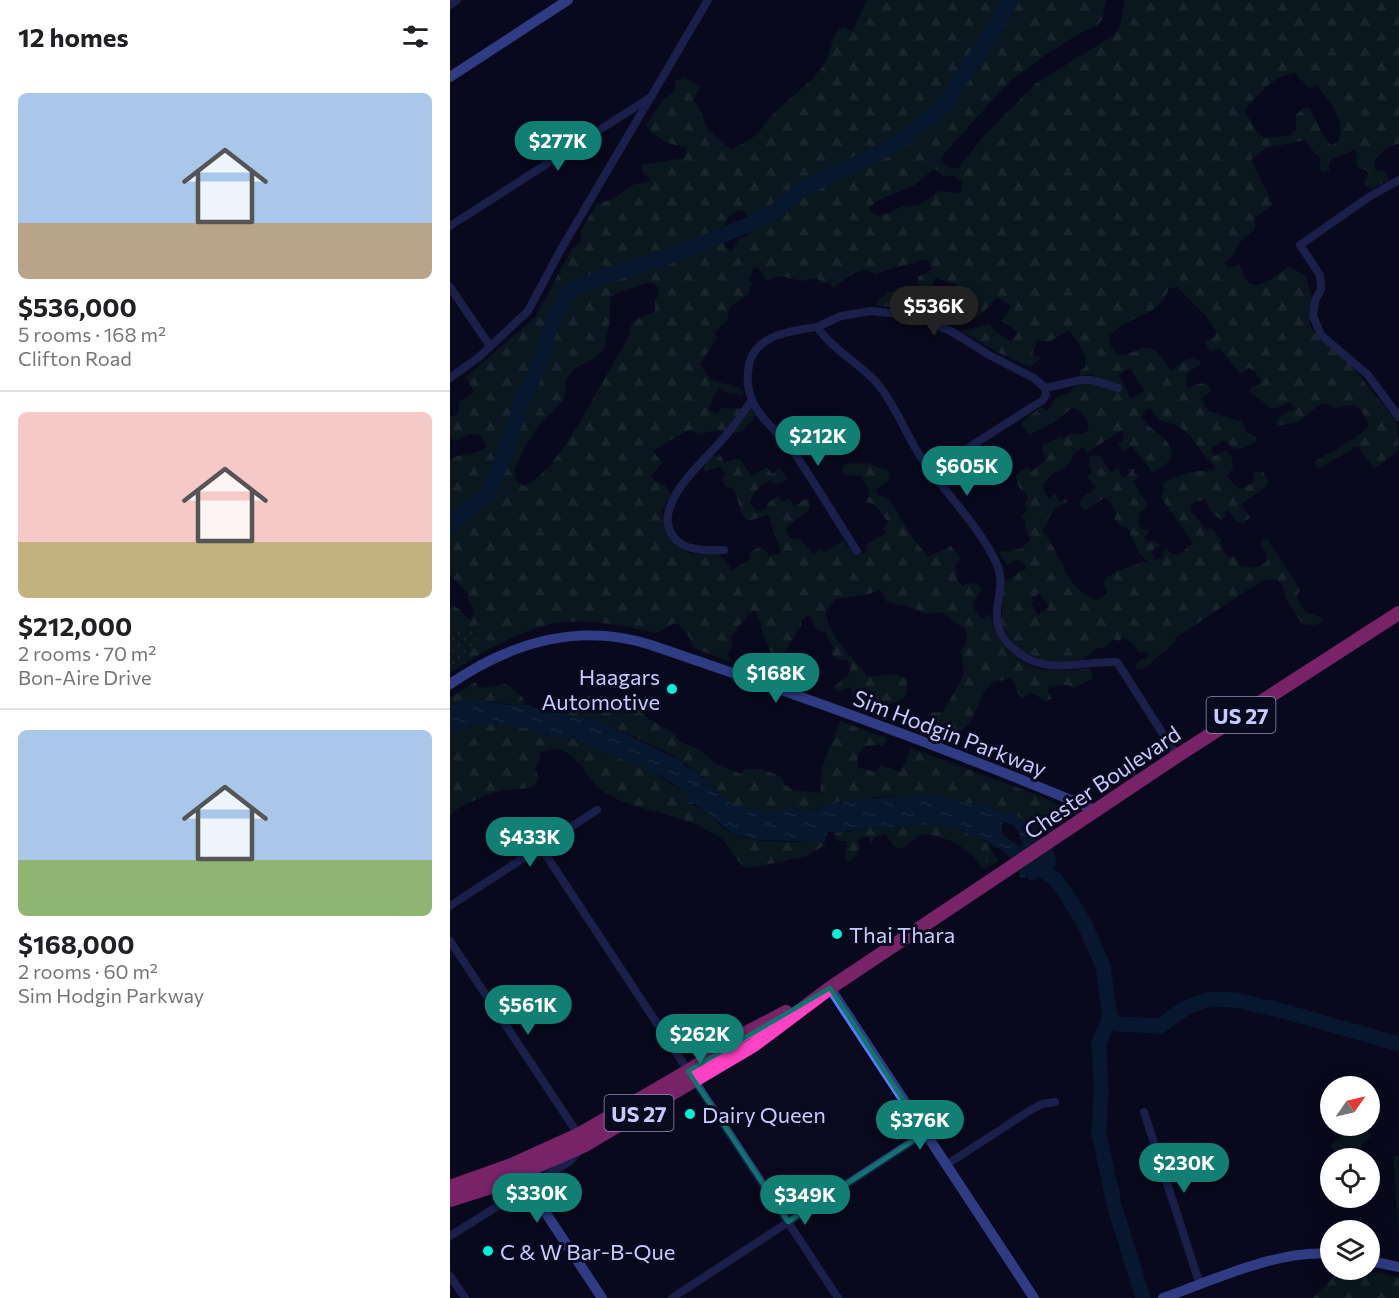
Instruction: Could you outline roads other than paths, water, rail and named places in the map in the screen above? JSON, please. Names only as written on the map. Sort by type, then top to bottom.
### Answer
[{"type":"highway","name":"Chester Boulevard","points":[[451,1195],[582,1140],[691,1076],[746,1033],[830,988],[1177,756],[1399,614]]},
{"type":"street","points":[[450,5],[457,0]]},
{"type":"street","points":[[450,77],[568,0]]},
{"type":"street","points":[[450,378],[471,364],[528,311],[560,251],[705,2]]},
{"type":"street","points":[[450,226],[652,96]]},
{"type":"street","points":[[1399,180],[1369,197],[1300,244],[1320,275],[1321,289],[1313,316],[1321,335],[1368,375],[1399,417]]},
{"type":"street","points":[[450,287],[490,346]]},
{"type":"street","points":[[857,551],[796,456],[752,400],[748,382],[749,361],[759,346],[767,339],[790,331],[817,327],[841,316],[871,311],[889,312],[915,316],[951,331],[989,355],[1034,378],[1045,388],[1046,395],[1043,400],[932,471]]},
{"type":"street","points":[[817,327],[824,337],[867,371],[886,394],[908,436],[971,524],[999,568],[996,619],[998,629],[1007,642],[1023,656],[1041,664],[1068,666],[1117,662],[1177,756]]},
{"type":"street","points":[[1045,388],[1081,380],[1092,380],[1118,388]]},
{"type":"street","points":[[724,550],[694,549],[680,543],[671,534],[667,521],[668,506],[752,400]]},
{"type":"street","name":"Sim Hodgin Parkway","points":[[450,684],[497,657],[541,641],[588,634],[620,637],[651,645],[819,704],[1039,786],[1091,814]]},
{"type":"street","points":[[450,906],[597,810]]},
{"type":"street","points":[[540,846],[838,1298]]},
{"type":"street","points":[[450,941],[582,1140]]},
{"type":"street","points":[[830,988],[1034,1298]]},
{"type":"street","points":[[946,1165],[1029,1111],[1042,1104],[1055,1102]]},
{"type":"street","points":[[1144,1112],[1200,1285]]},
{"type":"street","points":[[672,1298],[925,1133]]},
{"type":"street","name":"Chester Boulevard","points":[[450,1236],[570,1161],[582,1140]]},
{"type":"street","points":[[517,1169],[602,1298]]},
{"type":"street","points":[[1165,1297],[1290,1256],[1320,1253]]},
{"type":"street","points":[[1380,1263],[1399,1267]]},
{"type":"street","points":[[450,1276],[465,1298]]},
{"type":"water","points":[[484,700],[506,705],[527,705],[540,709],[540,713],[553,712],[600,721],[683,762],[736,807],[736,804],[770,813],[773,810],[779,811],[792,807],[802,812],[808,810],[813,812],[821,807],[851,801],[922,796],[943,797],[970,804],[987,803],[996,812],[1012,813],[1029,824],[1053,848],[1057,865],[1032,881],[1027,877],[1021,878],[1010,857],[1000,848],[957,827],[925,825],[895,828],[872,827],[837,833],[828,831],[825,842],[759,840],[734,835],[696,804],[686,804],[690,799],[688,796],[659,774],[653,776],[649,768],[646,772],[644,765],[634,764],[576,740],[548,737],[538,730],[492,723],[489,726],[476,725],[450,733],[450,706],[462,701]],"holes":[[[1002,823],[1010,824],[1019,834],[1023,845],[1020,843],[1021,848],[1002,834]]]},
{"type":"waterway","points":[[450,524],[488,494],[506,451],[521,403],[541,362],[548,334],[564,299],[575,288],[608,275],[671,256],[750,224],[775,211],[802,189],[891,147],[944,106],[1012,0]]},
{"type":"waterway","points":[[1030,861],[1056,880],[1070,900],[1084,923],[1103,966],[1110,1017],[1099,1043],[1101,1090],[1099,1134],[1115,1208],[1143,1298]]},
{"type":"waterway","points":[[1110,1017],[1117,1024],[1160,1026],[1187,1007],[1211,999],[1235,1000],[1399,1044]]},
{"type":"place","name":"Haagars Automotive","points":[[672,689]]},
{"type":"place","name":"Thai Thara","points":[[837,934]]},
{"type":"place","name":"Dairy Queen","points":[[690,1114]]},
{"type":"place","name":"C & W Bar-B-Que","points":[[488,1251]]}]
